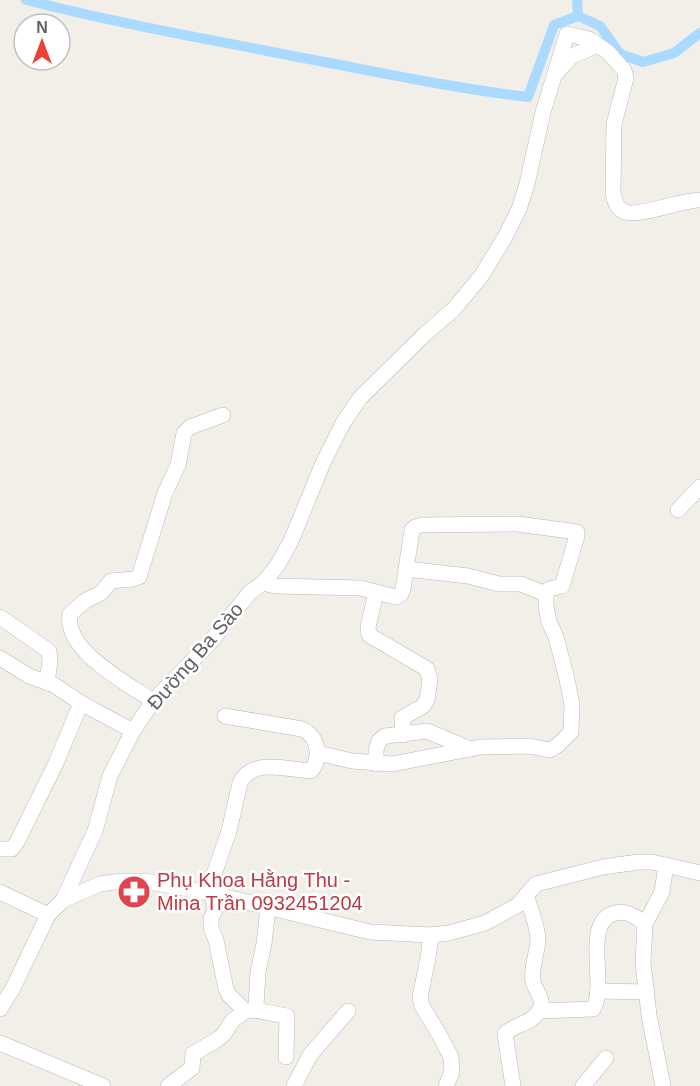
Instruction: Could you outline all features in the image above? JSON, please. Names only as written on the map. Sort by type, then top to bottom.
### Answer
[{"type":"street","name":"Đường Ba Sào","points":[[63,900],[95,831],[110,776],[153,701],[207,645],[250,592],[263,583],[277,566],[291,541],[323,463],[343,423],[360,398],[384,372],[454,309],[482,274],[505,237],[519,209],[527,184],[553,77],[567,34],[589,39],[598,45]]},
{"type":"street","points":[[553,77],[572,56],[598,45],[624,70],[626,78],[614,124],[615,201],[624,212],[632,213],[700,200]]},
{"type":"street","points":[[153,701],[81,648],[71,630],[70,614],[85,601],[101,593],[111,581],[139,577],[165,493],[178,465],[184,433],[190,427],[223,416]]},
{"type":"street","points":[[678,510],[700,487]]},
{"type":"street","points":[[263,583],[274,586],[360,588],[396,597],[401,594],[412,530],[421,525],[518,524],[577,532],[562,586],[549,589],[546,594],[549,622],[556,636],[572,704],[571,732],[558,746],[550,750],[509,746],[470,749],[392,764],[352,761],[318,753]]},
{"type":"street","points":[[407,568],[468,576],[499,584],[521,584],[546,594]]},
{"type":"street","points":[[376,593],[368,627],[369,635],[428,669],[430,680],[426,700],[423,706],[402,718],[403,735]]},
{"type":"street","points":[[0,617],[49,651],[47,682]]},
{"type":"street","points":[[0,658],[134,731]]},
{"type":"street","points":[[0,849],[12,849],[18,842],[56,763],[81,703]]},
{"type":"street","points":[[225,716],[302,729],[314,737],[318,753],[314,767],[310,771],[256,768],[243,776],[230,831],[211,883],[210,893],[215,910],[211,919],[211,928],[229,995],[250,1011],[287,1016],[286,1057]]},
{"type":"street","points":[[376,764],[376,750],[379,741],[385,736],[427,731],[470,749]]},
{"type":"street","points":[[0,1010],[14,988],[48,915],[63,900],[100,884],[145,881],[210,893],[370,932],[430,935],[449,933],[485,923],[507,912],[531,888],[543,881],[603,867],[652,862],[700,873]]},
{"type":"street","points":[[663,1086],[649,1015],[643,963],[645,924],[662,892],[666,865]]},
{"type":"street","points":[[0,892],[48,915]]},
{"type":"street","points":[[513,1086],[505,1034],[510,1029],[534,1018],[542,1003],[540,994],[534,987],[533,973],[538,940],[526,895]]},
{"type":"street","points":[[168,1086],[192,1068],[194,1054],[224,1034],[232,1021],[250,1011],[257,996],[258,972],[268,907]]},
{"type":"street","points":[[539,1011],[593,1009],[597,1003],[598,991],[597,946],[600,924],[605,917],[621,912],[645,924]]},
{"type":"street","points":[[430,935],[420,997],[422,1006],[451,1057],[452,1072],[446,1086]]},
{"type":"street","points":[[598,991],[647,992]]},
{"type":"street","points":[[294,1086],[310,1055],[348,1011]]},
{"type":"street","points":[[0,1043],[103,1086]]},
{"type":"street","points":[[583,1086],[606,1058]]},
{"type":"waterway","points":[[26,0],[298,57],[441,84],[528,97],[554,25],[578,16],[600,26],[620,54],[643,62],[674,53],[700,33]]},
{"type":"waterway","points":[[577,0],[578,16]]},
{"type":"place","name":"Phụ Khoa Hằng Thu - Mina Trần 0932451204","points":[[134,892]]}]
